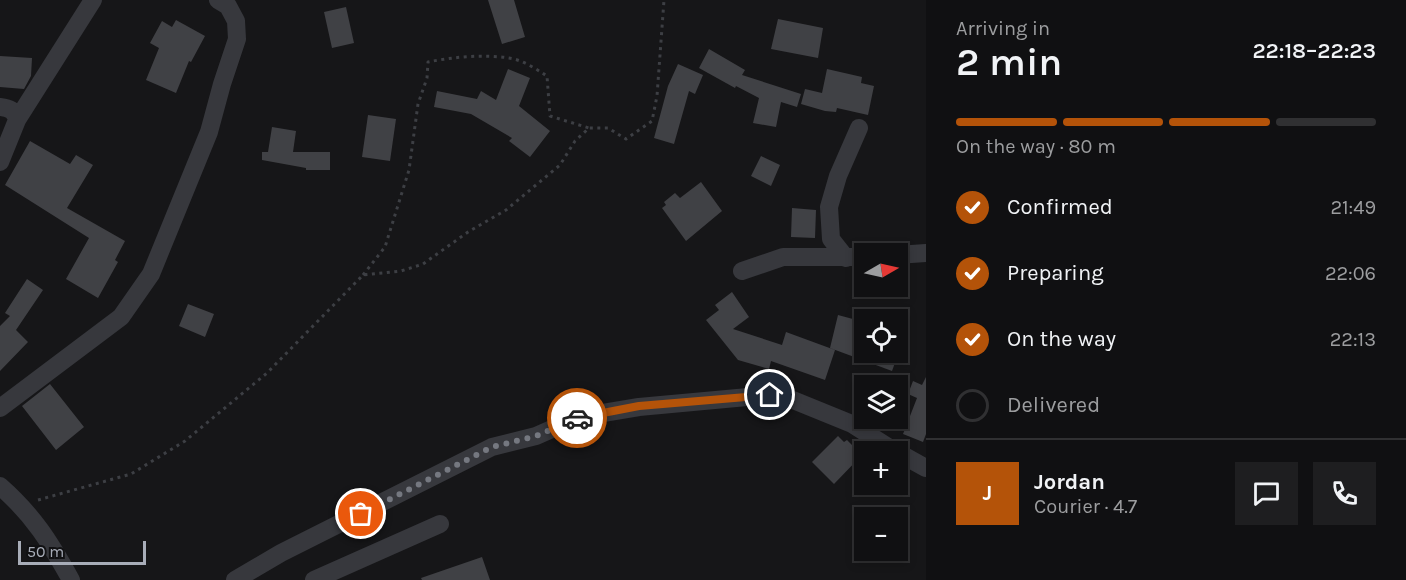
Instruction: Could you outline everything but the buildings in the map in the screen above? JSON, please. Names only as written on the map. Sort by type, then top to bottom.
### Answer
[{"type":"street","points":[[0,162],[17,120],[93,0]]},
{"type":"street","points":[[0,408],[121,317],[151,274],[209,132],[237,39],[236,21],[228,6],[218,0]]},
{"type":"street","points":[[0,107],[10,109],[16,114],[17,120]]},
{"type":"street","points":[[854,257],[831,239],[829,207],[838,176],[859,128]]},
{"type":"street","points":[[908,254],[926,253]]},
{"type":"street","points":[[742,271],[783,257],[854,258]]},
{"type":"street","points":[[235,580],[281,553],[492,447],[536,436],[579,417],[639,406],[770,395],[793,400],[852,424],[879,441]]},
{"type":"street","points":[[908,458],[926,468]]},
{"type":"street","points":[[0,486],[22,506],[51,543],[71,580]]},
{"type":"street","points":[[314,580],[440,524]]},
{"type":"path","points":[[22,506],[131,474],[185,441],[267,373],[363,275],[385,247],[409,170],[418,104],[427,78],[428,62],[445,58],[510,58],[534,67],[548,76],[550,116],[589,128],[608,128],[626,139],[652,121],[657,96],[664,0]]},
{"type":"path","points":[[363,275],[401,271],[423,264],[468,232],[506,210],[560,165],[575,141],[589,128]]},
{"type":"way so far","points":[[361,514],[492,447],[536,436],[577,418]]},
{"type":"route","points":[[577,418],[639,406],[770,395]]}]
